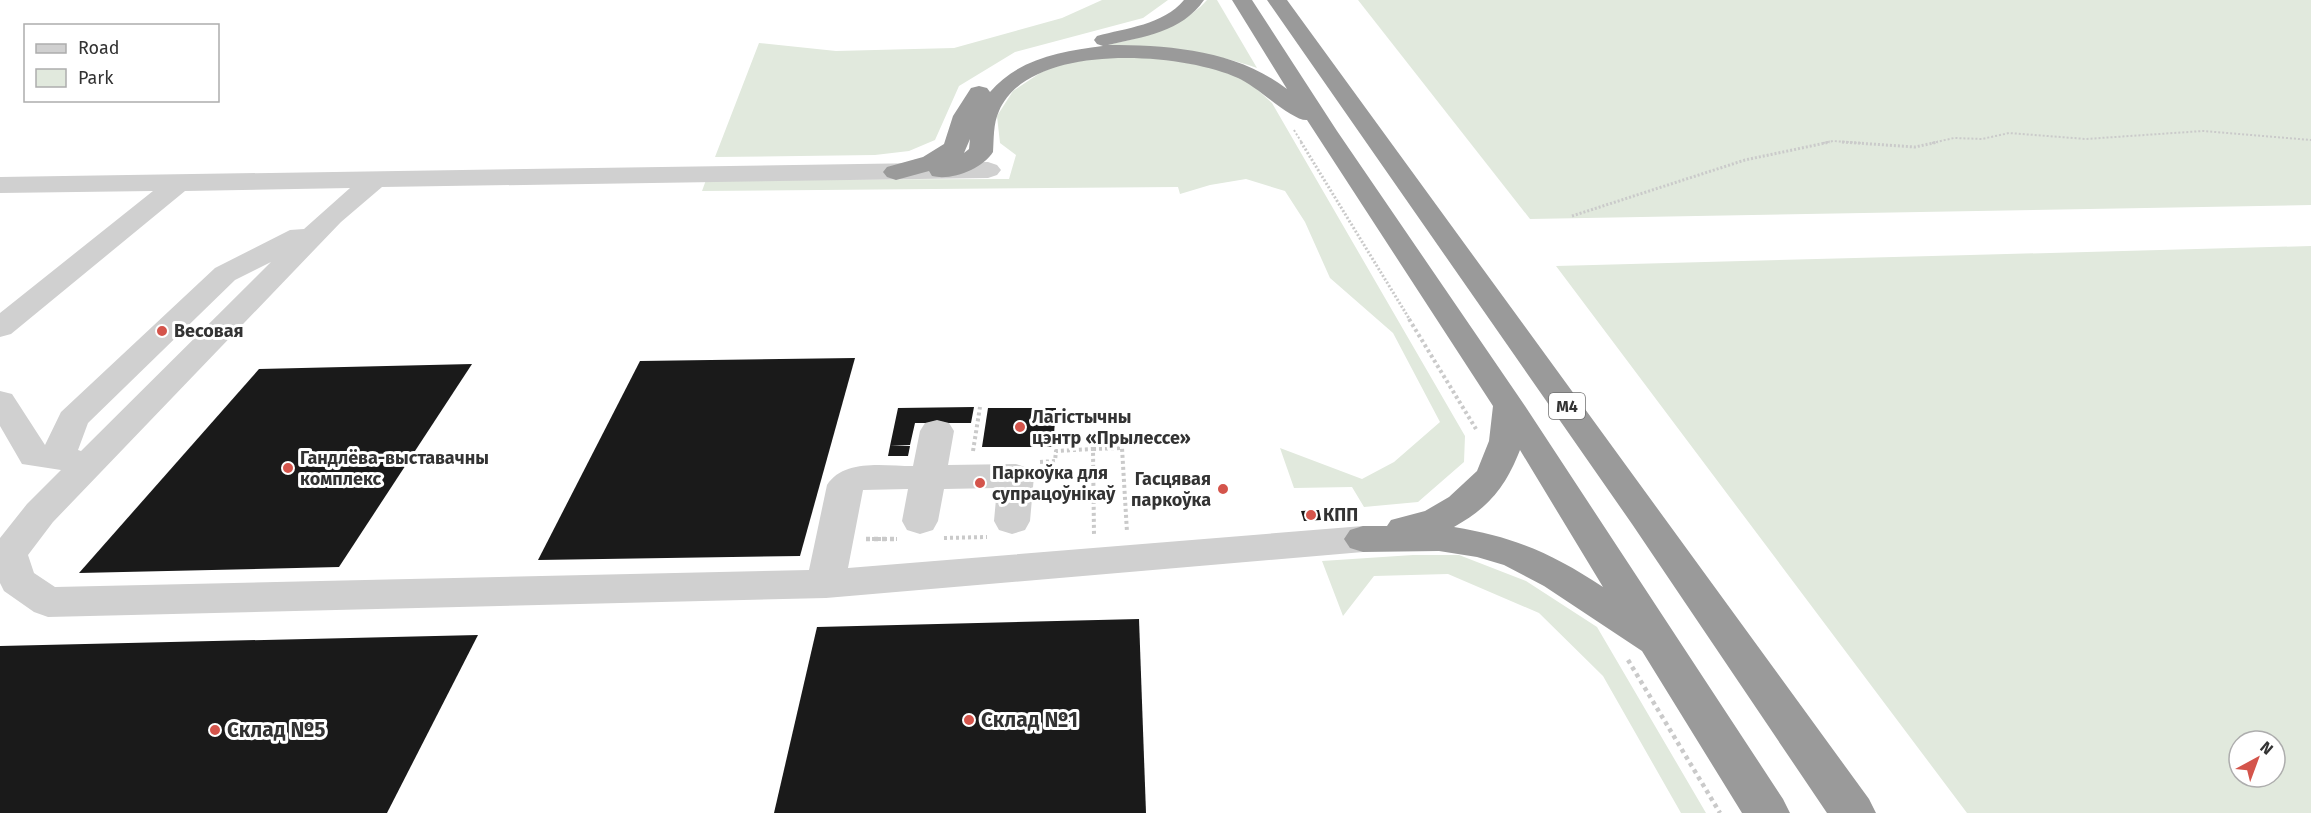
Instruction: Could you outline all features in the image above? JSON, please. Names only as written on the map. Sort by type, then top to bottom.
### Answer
[{"type":"highway","points":[[896,172],[932,162],[955,148],[965,116],[974,100],[983,87],[999,75],[1040,58],[1160,25],[1177,16],[1194,0]]},
{"type":"highway","points":[[1242,0],[1325,131],[1509,406],[1643,650],[1767,813]]},
{"type":"highway","name":"М4","points":[[1277,0],[1645,515],[1853,813]]},
{"type":"highway","points":[[941,171],[966,163],[981,152],[988,108],[1017,78],[1036,68],[1063,59],[1123,51],[1188,55],[1236,69],[1272,87],[1325,131]]},
{"type":"highway","points":[[1364,539],[1436,521],[1462,506],[1492,476],[1506,441],[1509,406]]},
{"type":"highway","points":[[1364,539],[1439,538],[1477,544],[1517,555],[1558,576],[1643,650]]},
{"type":"lane","points":[[0,185],[988,170]]},
{"type":"lane","points":[[375,180],[323,225],[74,460],[40,513],[8,554],[18,581],[48,602],[826,584],[1364,539]]},
{"type":"lane","points":[[0,328],[179,183]]},
{"type":"lane","points":[[74,460],[73,419],[225,274],[323,225]]},
{"type":"lane","points":[[0,401],[34,456],[74,460]]},
{"type":"lane","points":[[920,521],[937,431]]},
{"type":"lane","points":[[826,584],[845,485],[855,478],[1016,476],[1012,521]]},
{"type":"path","points":[[1272,87],[1289,123],[1480,434],[1479,455],[1498,460]]},
{"type":"path","points":[[1572,216],[1744,159],[1833,141],[1915,147],[1954,138],[1982,139],[2009,133],[2086,139],[2203,131],[2311,140]]},
{"type":"path","points":[[1031,462],[1055,461],[1056,451],[1122,448],[1127,535],[1138,534]]},
{"type":"path","points":[[1093,449],[1095,535]]},
{"type":"path","points":[[1643,650],[1720,813]]},
{"type":"green space","points":[[1102,0],[1168,0],[1143,18],[1015,52],[959,86],[935,140],[909,151],[875,155],[715,157],[759,43],[836,51],[954,48],[1062,18]]},
{"type":"green space","points":[[1207,0],[1217,0],[1257,68],[1210,55],[1168,50],[1124,49],[1076,52],[1163,29],[1179,22]]},
{"type":"green space","points":[[1358,0],[2311,0],[2311,205],[1530,219]]},
{"type":"green space","points":[[1135,54],[1222,69],[1249,82],[1272,103],[1465,436],[1464,462],[1418,502],[1364,507],[1352,487],[1294,488],[1280,448],[1362,479],[1394,462],[1440,422],[1393,333],[1330,278],[1305,222],[1285,191],[1246,179],[1210,185],[1180,194],[1178,187],[702,191],[706,180],[1009,179],[1016,155],[1000,143],[997,116],[1013,91],[1040,73],[1065,62]]},
{"type":"green space","points":[[2311,246],[2311,813],[1967,813],[1556,266]]},
{"type":"green space","points":[[1413,555],[1459,555],[1526,581],[1597,627],[1706,813],[1681,813],[1603,676],[1539,613],[1448,574],[1374,576],[1343,616],[1322,561]]},
{"type":"building","points":[[855,358],[800,556],[538,560],[640,361]]},
{"type":"building","name":"Гандлёва-выставачны комплекс","points":[[472,364],[339,567],[79,573],[259,369]]},
{"type":"building","points":[[974,407],[971,423],[915,423],[910,445],[890,446],[898,408]]},
{"type":"building","name":"Лагістычны цэнтр «Прылессе»","points":[[988,408],[1056,408],[1053,447],[982,447]]},
{"type":"building","points":[[890,446],[910,446],[908,456],[888,456]]},
{"type":"building","name":"КПП","points":[[1319,510],[1321,520],[1304,521],[1301,511]]},
{"type":"building","name":"Склад №1","points":[[1139,619],[1146,813],[774,813],[817,627]]},
{"type":"building","name":"Склад №5","points":[[478,635],[387,813],[0,813],[0,646]]},
{"type":"place","name":"Весовая","points":[[162,331]]},
{"type":"place","name":"Лагістычны цэнтр «Прылессе»","points":[[1020,427]]},
{"type":"place","name":"Гандлёва-выставачны комплекс","points":[[288,468]]},
{"type":"place","name":"Паркоўка для супрацоўнікаў","points":[[980,483]]},
{"type":"place","name":"Гасцявая паркоўка","points":[[1223,489]]},
{"type":"place","name":"КПП","points":[[1311,515]]},
{"type":"place","name":"Склад №1","points":[[969,720]]},
{"type":"place","name":"Склад №5","points":[[215,730]]}]
